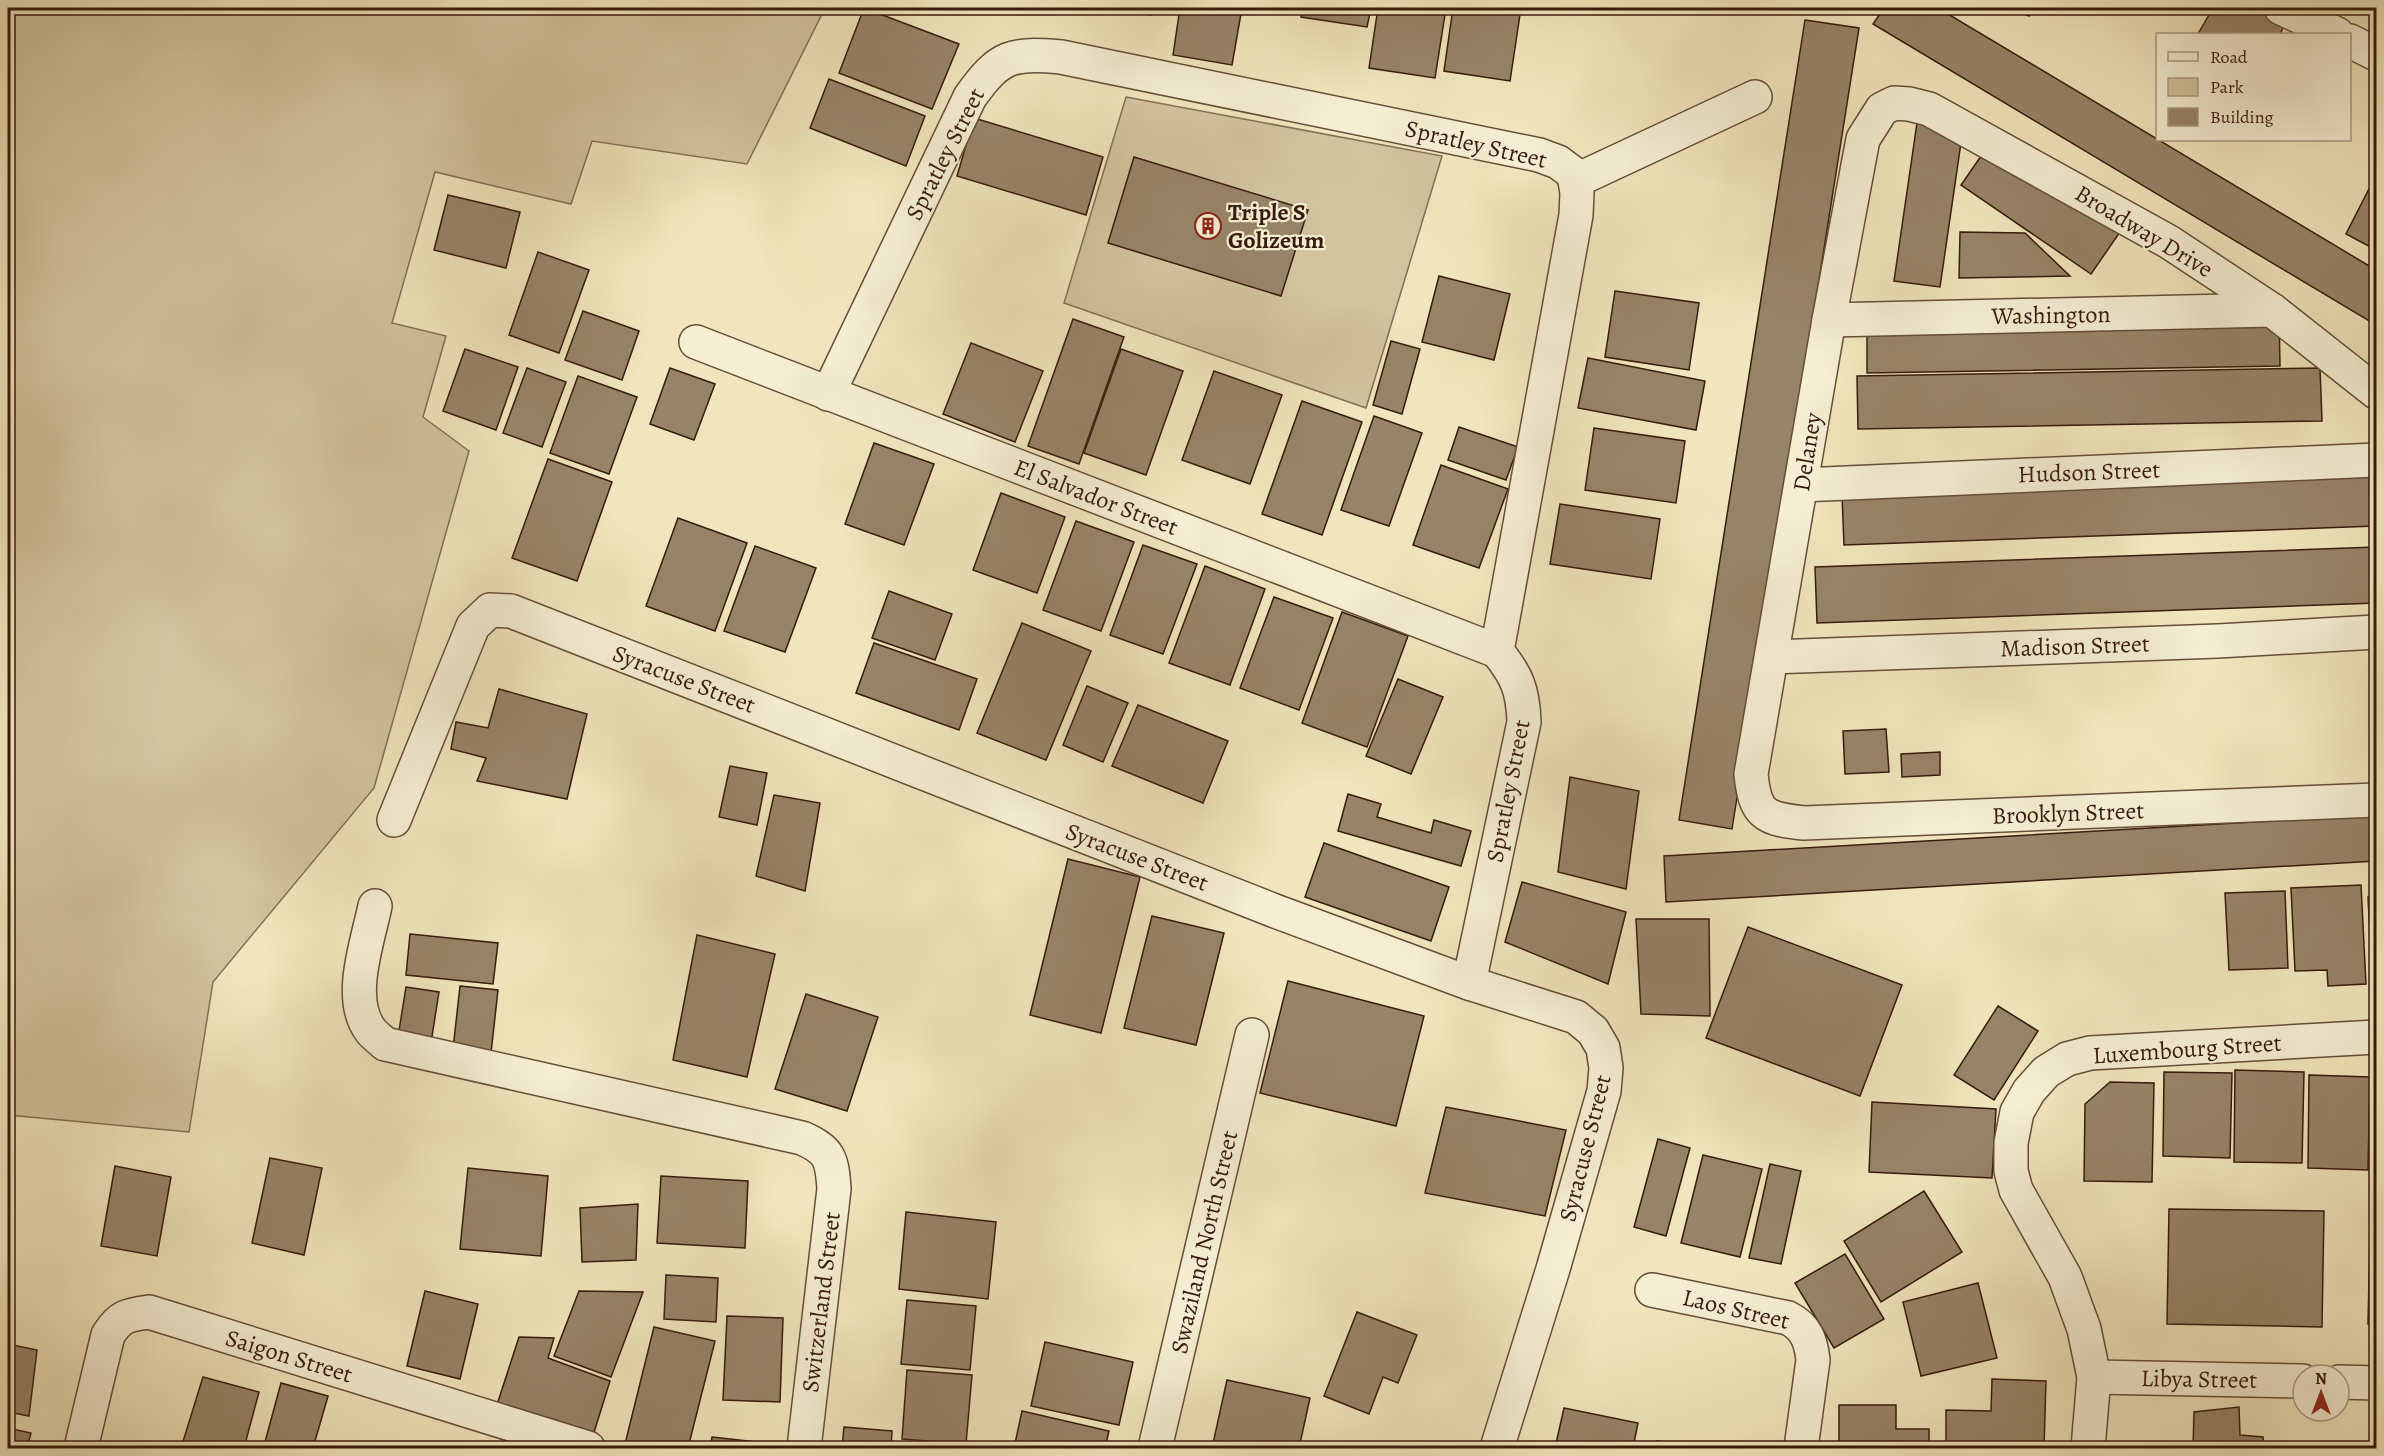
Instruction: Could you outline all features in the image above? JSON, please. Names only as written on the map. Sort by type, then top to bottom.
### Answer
[{"type":"street","points":[[2281,8],[2335,33]]},
{"type":"street","points":[[2351,41],[2376,54]]},
{"type":"street","name":"Spratley Street","points":[[828,394],[970,97],[987,73],[1009,58],[1033,55],[1061,57],[1539,155],[1558,162],[1574,174],[1576,215],[1497,651],[1512,670],[1523,695],[1524,722],[1469,983]]},
{"type":"street","points":[[1575,181],[1755,97]]},
{"type":"street","name":"Broadway Drive","points":[[1894,103],[1909,104],[1929,110],[2169,242],[2272,310],[2376,392]]},
{"type":"street","name":"Delaney","points":[[1762,812],[1753,796],[1751,774],[1773,657],[1829,320],[1863,139],[1882,110],[1894,103]]},
{"type":"street","name":"Washington","points":[[1829,320],[2272,310]]},
{"type":"street","name":"El Salvador Street","points":[[696,342],[1497,651]]},
{"type":"street","name":"Hudson Street","points":[[1801,484],[2376,460]]},
{"type":"street","name":"Syracuse Street","points":[[394,820],[473,626],[490,610],[511,611],[1275,911],[1469,983],[1575,1017],[1593,1031],[1603,1047],[1606,1068],[1604,1091],[1563,1235],[1497,1449]]},
{"type":"street","name":"Madison Street","points":[[1773,657],[2218,641],[2376,632]]},
{"type":"street","name":"Brooklyn Street","points":[[1762,812],[1781,820],[1804,823],[2376,800]]},
{"type":"street","name":"Switzerland Street","points":[[375,906],[359,985],[361,1006],[370,1030],[385,1044],[802,1138],[818,1145],[829,1155],[834,1189],[804,1449]]},
{"type":"street","name":"Swaziland North Street","points":[[1155,1449],[1252,1035]]},
{"type":"street","name":"Luxembourg Street","points":[[2088,1449],[2094,1377],[2084,1329],[2065,1277],[2016,1190],[2011,1170],[2011,1143],[2017,1112],[2029,1091],[2046,1072],[2067,1059],[2090,1053],[2376,1037]]},
{"type":"street","name":"Laos Street","points":[[1652,1290],[1788,1318],[1799,1324],[1812,1346],[1813,1360],[1800,1449]]},
{"type":"street","name":"Saigon Street","points":[[81,1449],[108,1335],[118,1320],[132,1314],[149,1312],[588,1449]]},
{"type":"street","name":"Libya Street","points":[[2094,1377],[2291,1381]]},
{"type":"street","points":[[2351,1382],[2376,1383]]},
{"type":"green space","points":[[8,8],[825,8],[747,164],[592,141],[571,204],[435,172],[392,323],[446,336],[423,417],[469,451],[374,788],[213,982],[189,1132],[8,1115]]},
{"type":"green space","points":[[1126,97],[1442,156],[1366,408],[1064,303]]},
{"type":"building","points":[[864,8],[959,44],[932,109],[839,73]]},
{"type":"building","points":[[1105,8],[1153,8],[1151,15]]},
{"type":"building","points":[[1180,8],[1242,8],[1232,65],[1173,55]]},
{"type":"building","points":[[1302,8],[1371,8],[1367,27],[1301,17]]},
{"type":"building","points":[[1378,8],[1446,8],[1435,78],[1369,68]]},
{"type":"building","points":[[1453,8],[1521,8],[1510,81],[1444,71]]},
{"type":"building","points":[[1884,8],[1938,8],[2156,138],[2156,141],[2160,141],[2376,270],[2376,325],[1873,24]]},
{"type":"building","points":[[2012,8],[2033,8],[2029,16]]},
{"type":"building","points":[[2213,8],[2263,8],[2287,20],[2280,33],[2199,33]]},
{"type":"building","points":[[1805,20],[1859,28],[1732,829],[1679,820]]},
{"type":"building","points":[[829,79],[925,116],[906,166],[810,128]]},
{"type":"building","points":[[974,118],[1103,157],[1086,215],[957,176]]},
{"type":"building","points":[[1917,123],[1963,129],[1940,287],[1894,281]]},
{"type":"building","points":[[1990,143],[2120,232],[2091,274],[1961,185]]},
{"type":"building","name":"Triple S Golizeum","points":[[1134,157],[1308,210],[1281,296],[1108,243]]},
{"type":"building","points":[[2376,175],[2376,250],[2346,234]]},
{"type":"building","points":[[448,195],[520,212],[506,268],[434,250]]},
{"type":"building","points":[[1960,232],[2025,233],[2070,276],[1959,278]]},
{"type":"building","points":[[538,252],[589,270],[559,353],[509,335]]},
{"type":"building","points":[[1439,276],[1510,294],[1494,360],[1422,342]]},
{"type":"building","points":[[1615,291],[1699,303],[1689,370],[1605,357]]},
{"type":"building","points":[[583,311],[639,331],[622,380],[565,360]]},
{"type":"building","points":[[2279,316],[2280,366],[1867,373],[1867,323]]},
{"type":"building","points":[[1073,319],[1124,337],[1079,464],[1028,446]]},
{"type":"building","points":[[1391,341],[1420,349],[1402,414],[1373,405]]},
{"type":"building","points":[[971,343],[1043,371],[1015,442],[943,414]]},
{"type":"building","points":[[465,349],[518,367],[496,430],[443,411]]},
{"type":"building","points":[[1121,349],[1183,371],[1146,475],[1084,453]]},
{"type":"building","points":[[1588,358],[1705,381],[1696,430],[1578,408]]},
{"type":"building","points":[[527,368],[566,382],[542,447],[503,433]]},
{"type":"building","points":[[670,368],[715,384],[694,440],[650,424]]},
{"type":"building","points":[[2320,368],[2322,421],[1858,429],[1857,376]]},
{"type":"building","points":[[1214,371],[1282,395],[1250,484],[1182,460]]},
{"type":"building","points":[[578,376],[637,397],[609,474],[550,453]]},
{"type":"building","points":[[1302,401],[1362,422],[1322,535],[1262,514]]},
{"type":"building","points":[[1374,416],[1422,433],[1389,526],[1341,510]]},
{"type":"building","points":[[1459,427],[1518,447],[1506,480],[1448,460]]},
{"type":"building","points":[[1594,428],[1685,441],[1676,503],[1585,490]]},
{"type":"building","points":[[874,443],[934,464],[904,545],[845,524]]},
{"type":"building","points":[[548,459],[612,482],[577,581],[512,558]]},
{"type":"building","points":[[1441,465],[1508,489],[1479,568],[1413,545]]},
{"type":"building","points":[[2376,476],[2376,526],[1844,545],[1842,495]]},
{"type":"building","points":[[1001,493],[1065,517],[1037,593],[973,570]]},
{"type":"building","points":[[1560,504],[1660,519],[1651,579],[1550,564]]},
{"type":"building","points":[[678,518],[747,543],[715,631],[646,606]]},
{"type":"building","points":[[1076,521],[1134,542],[1101,631],[1043,610]]},
{"type":"building","points":[[1143,545],[1197,564],[1163,654],[1110,635]]},
{"type":"building","points":[[755,546],[816,568],[785,652],[724,631]]},
{"type":"building","points":[[2376,547],[2376,603],[1817,623],[1815,567]]},
{"type":"building","points":[[1205,566],[1265,589],[1230,685],[1169,663]]},
{"type":"building","points":[[889,591],[952,614],[935,660],[872,638]]},
{"type":"building","points":[[1274,597],[1333,618],[1299,710],[1240,688]]},
{"type":"building","points":[[1342,612],[1408,636],[1367,747],[1302,723]]},
{"type":"building","points":[[1022,623],[1091,651],[1046,760],[977,733]]},
{"type":"building","points":[[874,643],[977,679],[959,730],[856,693]]},
{"type":"building","points":[[1398,679],[1443,697],[1411,774],[1366,756]]},
{"type":"building","points":[[1087,686],[1128,703],[1103,762],[1063,745]]},
{"type":"building","points":[[499,689],[587,714],[567,799],[477,781],[486,758],[451,749],[456,722],[488,728]]},
{"type":"building","points":[[1138,705],[1228,741],[1203,803],[1112,766]]},
{"type":"building","points":[[1886,729],[1889,772],[1845,774],[1843,731]]},
{"type":"building","points":[[1940,752],[1940,775],[1902,777],[1901,754]]},
{"type":"building","points":[[730,766],[767,773],[757,825],[719,817]]},
{"type":"building","points":[[1570,777],[1639,791],[1626,889],[1558,872]]},
{"type":"building","points":[[1348,794],[1381,804],[1377,817],[1431,833],[1434,820],[1471,831],[1461,866],[1338,831]]},
{"type":"building","points":[[774,795],[820,803],[805,891],[756,876]]},
{"type":"building","points":[[2376,815],[2376,861],[1666,902],[1664,856]]},
{"type":"building","points":[[1324,843],[1449,887],[1431,941],[1305,897]]},
{"type":"building","points":[[1068,859],[1140,877],[1101,1033],[1030,1015]]},
{"type":"building","points":[[1522,882],[1626,912],[1608,984],[1505,942]]},
{"type":"building","points":[[2361,885],[2366,984],[2328,986],[2327,970],[2295,971],[2291,888]]},
{"type":"building","points":[[2285,891],[2288,968],[2229,970],[2225,893]]},
{"type":"building","points":[[2368,897],[2376,897],[2376,978],[2372,978]]},
{"type":"building","points":[[1152,916],[1224,933],[1196,1045],[1124,1028]]},
{"type":"building","points":[[1636,919],[1709,919],[1710,1016],[1641,1014]]},
{"type":"building","points":[[1748,927],[1902,985],[1860,1096],[1706,1038]]},
{"type":"building","points":[[410,934],[498,943],[493,984],[406,975]]},
{"type":"building","points":[[697,935],[775,954],[747,1077],[673,1060]]},
{"type":"building","points":[[1288,981],[1424,1016],[1396,1126],[1260,1093]]},
{"type":"building","points":[[460,986],[498,990],[491,1053],[453,1049]]},
{"type":"building","points":[[406,987],[439,992],[430,1049],[397,1043]]},
{"type":"building","points":[[806,994],[878,1017],[847,1111],[775,1089]]},
{"type":"building","points":[[1998,1006],[2038,1031],[1994,1100],[1954,1075]]},
{"type":"building","points":[[2235,1070],[2304,1072],[2302,1163],[2234,1162]]},
{"type":"building","points":[[2164,1072],[2232,1073],[2230,1158],[2163,1156]]},
{"type":"building","points":[[2309,1075],[2370,1077],[2368,1170],[2308,1168]]},
{"type":"building","points":[[2110,1082],[2154,1083],[2152,1182],[2084,1181],[2085,1104]]},
{"type":"building","points":[[1872,1102],[1996,1109],[1992,1178],[1869,1172]]},
{"type":"building","points":[[1446,1107],[1566,1130],[1545,1216],[1425,1193]]},
{"type":"building","points":[[1658,1139],[1690,1148],[1666,1236],[1634,1227]]},
{"type":"building","points":[[1703,1155],[1762,1169],[1740,1257],[1681,1243]]},
{"type":"building","points":[[270,1158],[322,1168],[304,1255],[252,1243]]},
{"type":"building","points":[[1770,1164],[1801,1171],[1781,1264],[1749,1258]]},
{"type":"building","points":[[115,1166],[171,1177],[157,1256],[101,1246]]},
{"type":"building","points":[[468,1168],[548,1176],[541,1256],[460,1249]]},
{"type":"building","points":[[661,1176],[748,1181],[745,1248],[657,1243]]},
{"type":"building","points":[[1924,1191],[1962,1252],[1881,1302],[1844,1241]]},
{"type":"building","points":[[638,1204],[636,1260],[582,1262],[580,1208]]},
{"type":"building","points":[[2169,1209],[2324,1211],[2322,1327],[2167,1324]]},
{"type":"building","points":[[906,1212],[996,1222],[988,1299],[899,1289]]},
{"type":"building","points":[[2370,1235],[2376,1235],[2376,1324],[2368,1324]]},
{"type":"building","points":[[1845,1254],[1884,1319],[1834,1348],[1795,1283]]},
{"type":"building","points":[[666,1275],[718,1278],[716,1322],[664,1319]]},
{"type":"building","points":[[1978,1283],[1997,1358],[1921,1376],[1903,1302]]},
{"type":"building","points":[[425,1291],[478,1304],[460,1379],[407,1366]]},
{"type":"building","points":[[579,1291],[643,1292],[611,1377],[554,1356]]},
{"type":"building","points":[[907,1300],[976,1306],[970,1370],[901,1364]]},
{"type":"building","points":[[1357,1312],[1417,1335],[1398,1383],[1383,1377],[1369,1414],[1324,1396]]},
{"type":"building","points":[[727,1316],[783,1318],[780,1402],[723,1400]]},
{"type":"building","points":[[654,1327],[715,1341],[688,1448],[641,1448],[625,1444]]},
{"type":"building","points":[[519,1337],[554,1338],[548,1358],[610,1381],[591,1442],[494,1414]]},
{"type":"building","points":[[1045,1342],[1133,1362],[1119,1425],[1031,1406]]},
{"type":"building","points":[[8,1344],[37,1350],[29,1416],[8,1412]]},
{"type":"building","points":[[907,1370],[972,1375],[966,1444],[902,1439]]},
{"type":"building","points":[[203,1377],[259,1392],[244,1448],[181,1448]]},
{"type":"building","points":[[1992,1379],[2046,1381],[2044,1448],[1946,1448],[1946,1410],[1991,1411]]},
{"type":"building","points":[[1227,1380],[1310,1398],[1299,1448],[1212,1448]]},
{"type":"building","points":[[281,1383],[328,1396],[313,1448],[289,1448],[265,1442]]},
{"type":"building","points":[[1839,1405],[1896,1405],[1896,1429],[1929,1429],[1929,1448],[1839,1448]]},
{"type":"building","points":[[2239,1407],[2240,1435],[2263,1437],[2264,1448],[2193,1448],[2194,1412]]},
{"type":"building","points":[[1564,1408],[1638,1423],[1633,1448],[1555,1448]]},
{"type":"building","points":[[1022,1411],[1109,1431],[1105,1448],[1014,1448]]},
{"type":"building","points":[[844,1427],[892,1431],[891,1448],[842,1448]]},
{"type":"building","points":[[8,1428],[31,1433],[27,1448],[8,1448]]},
{"type":"building","points":[[712,1437],[776,1444],[776,1448],[710,1448]]},
{"type":"building","points":[[1657,1441],[1712,1448],[1655,1448]]},
{"type":"place","name":"Triple S Golizeum","points":[[1208,226]]}]
